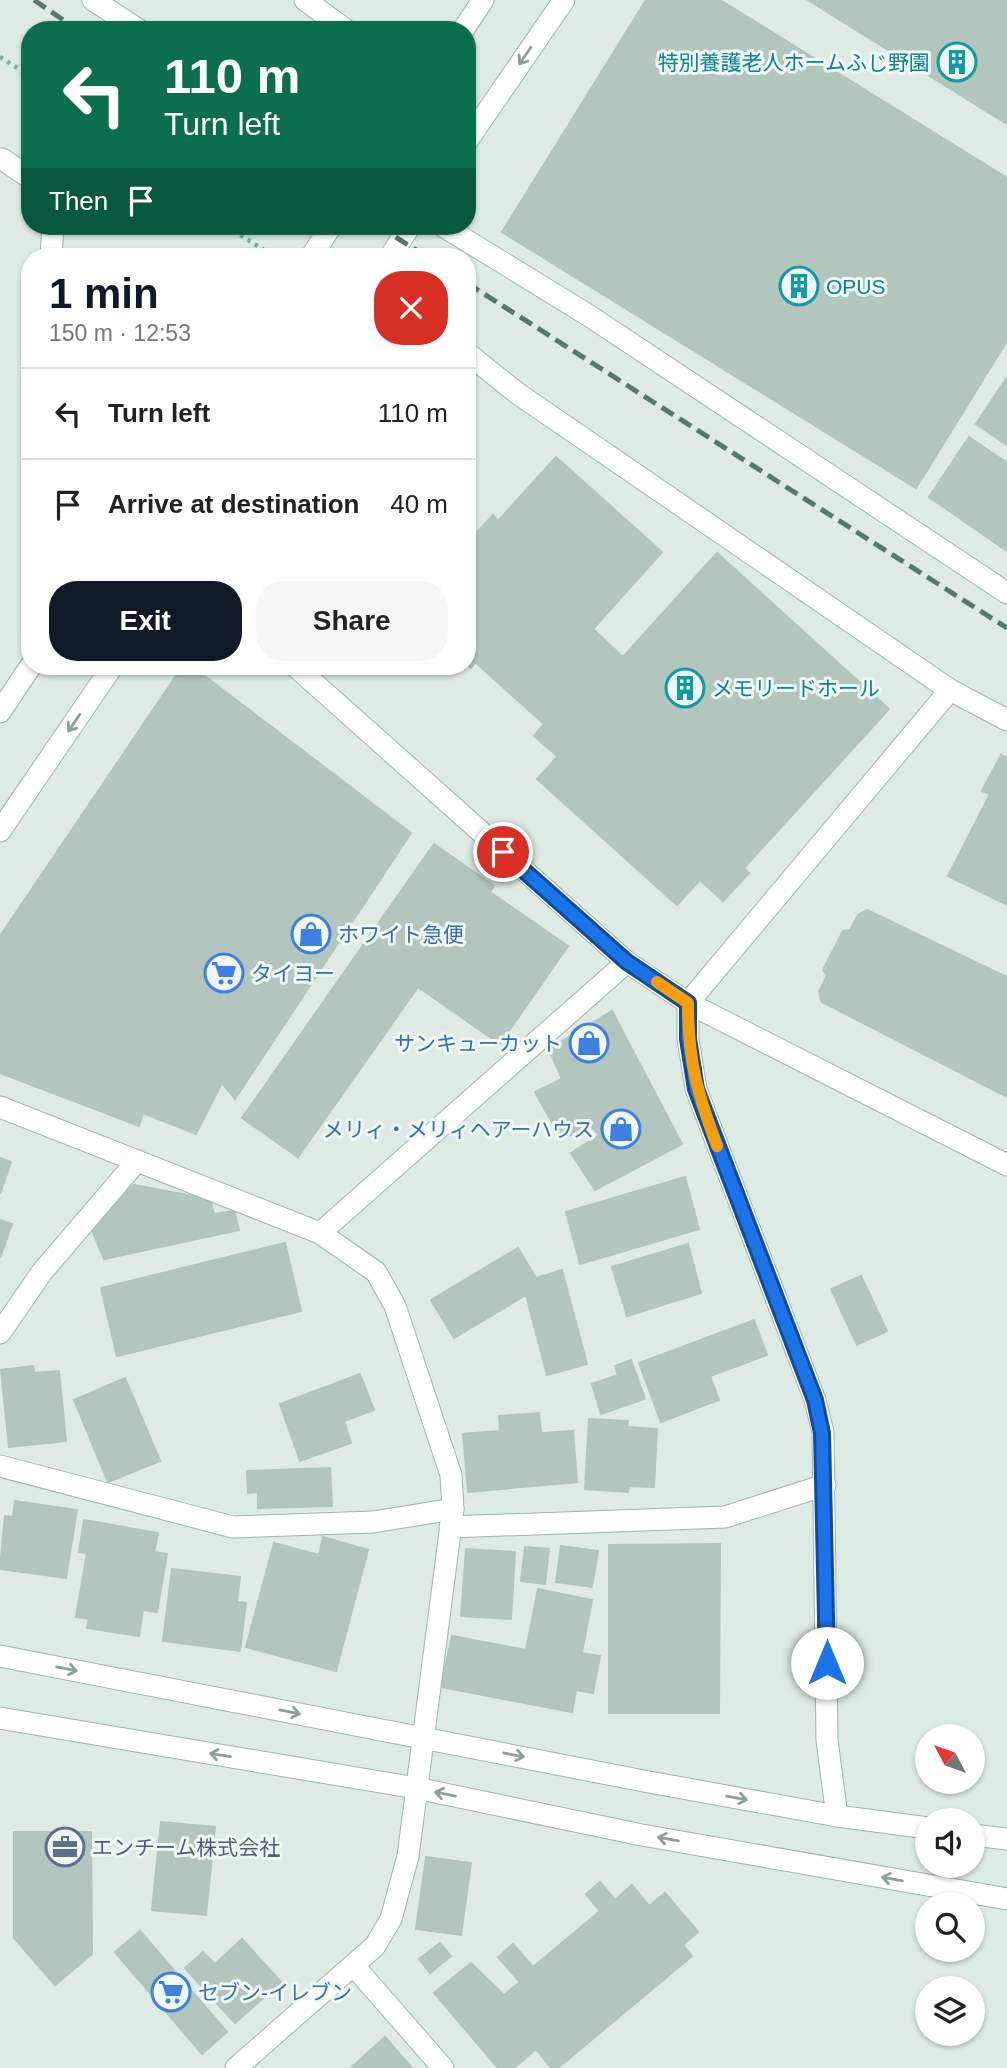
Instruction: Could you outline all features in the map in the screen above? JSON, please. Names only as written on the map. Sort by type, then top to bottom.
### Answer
[{"type":"street","points":[[93,0],[125,21]]},
{"type":"street","points":[[305,0],[334,21]]},
{"type":"street","points":[[469,21],[483,0]]},
{"type":"street","points":[[476,128],[564,0]]},
{"type":"street","points":[[2,159],[21,172]]},
{"type":"street","points":[[458,235],[588,315],[1007,593]]},
{"type":"street","points":[[476,360],[517,393],[950,690],[1007,720]]},
{"type":"street","points":[[0,712],[25,675]]},
{"type":"street","points":[[0,831],[107,675]]},
{"type":"street","points":[[305,675],[627,962],[688,1003],[1007,1165]]},
{"type":"street","points":[[837,1816],[827,1740],[825,1485],[822,1433],[815,1400],[696,1089],[688,1039],[688,1003],[950,690]]},
{"type":"street","points":[[320,1233],[627,962]]},
{"type":"street","points":[[0,1107],[320,1233],[376,1272],[395,1306],[451,1475],[452,1518],[408,1856],[391,1919],[375,1946],[236,2068]]},
{"type":"street","points":[[0,1333],[42,1272],[137,1161]]},
{"type":"street","points":[[0,1466],[233,1527],[452,1518],[726,1517],[825,1485]]},
{"type":"street","points":[[0,1656],[837,1816],[915,1826]]},
{"type":"street","points":[[0,1718],[416,1788],[642,1835],[1007,1899]]},
{"type":"street","points":[[985,1836],[1007,1839]]},
{"type":"street","points":[[354,1966],[443,2068]]},
{"type":"path","points":[[0,57],[21,70]]},
{"type":"path","points":[[240,235],[261,248]]},
{"type":"building","name":"OPUS","points":[[646,0],[720,0],[1007,178],[1007,341],[916,488],[502,232]]},
{"type":"building","name":"特別養護老人ホームふじ野園","points":[[808,0],[1007,0],[1007,124]]},
{"type":"building","points":[[1007,377],[1007,445],[976,424]]},
{"type":"building","points":[[969,437],[1007,463],[1007,551],[929,497]]},
{"type":"building","name":"メモリードホール","points":[[556,457],[662,552],[593,629],[623,657],[717,553],[889,709],[744,868],[749,873],[723,901],[700,880],[677,905],[537,779],[569,744],[557,756],[534,736],[544,724],[476,663],[476,533],[493,515],[498,521]]},
{"type":"building","points":[[177,675],[204,675],[411,833],[235,1099],[222,1083],[196,1134],[143,1113],[139,1126],[0,1073],[0,936]]},
{"type":"building","points":[[1001,755],[1007,758],[1007,905],[948,876],[990,794],[982,791]]},
{"type":"building","points":[[434,844],[494,886],[490,892],[568,946],[500,1044],[418,987],[298,1157],[242,1118]]},
{"type":"building","points":[[867,910],[1007,977],[1007,1097],[822,1002],[819,992],[827,975],[823,970],[843,931],[850,930],[858,915]]},
{"type":"building","points":[[612,1011],[682,1144],[595,1190],[571,1153],[599,1135],[591,1126],[561,1139],[535,1092],[562,1079],[549,1049]]},
{"type":"building","points":[[0,1158],[11,1162],[0,1194]]},
{"type":"building","points":[[685,1177],[699,1229],[580,1264],[566,1212]]},
{"type":"building","points":[[134,1185],[210,1199],[214,1214],[234,1211],[239,1230],[104,1259],[91,1228]]},
{"type":"building","points":[[0,1220],[12,1224],[0,1258]]},
{"type":"building","points":[[285,1243],[301,1311],[117,1356],[101,1288]]},
{"type":"building","points":[[688,1244],[701,1293],[627,1316],[612,1267]]},
{"type":"building","points":[[518,1248],[536,1278],[562,1270],[587,1364],[547,1375],[526,1295],[454,1338],[431,1300]]},
{"type":"building","points":[[861,1276],[887,1331],[857,1345],[831,1289]]},
{"type":"building","points":[[754,1320],[767,1355],[710,1376],[719,1400],[661,1422],[639,1363]]},
{"type":"building","points":[[631,1360],[645,1399],[601,1414],[592,1384],[618,1375],[615,1366]]},
{"type":"building","points":[[33,1366],[34,1373],[59,1371],[66,1441],[9,1447],[1,1370]]},
{"type":"building","points":[[360,1374],[374,1410],[344,1421],[351,1443],[300,1461],[280,1404]]},
{"type":"building","points":[[125,1378],[160,1461],[108,1482],[74,1400]]},
{"type":"building","points":[[539,1413],[541,1433],[573,1431],[577,1482],[468,1492],[463,1434],[500,1431],[499,1416]]},
{"type":"building","points":[[589,1419],[628,1421],[627,1427],[657,1429],[654,1487],[629,1486],[628,1492],[585,1489]]},
{"type":"building","points":[[330,1468],[332,1506],[258,1508],[258,1492],[248,1493],[247,1471]]},
{"type":"building","points":[[15,1501],[77,1510],[66,1578],[0,1569],[5,1516],[13,1517]]},
{"type":"building","points":[[84,1520],[158,1533],[154,1552],[167,1554],[157,1612],[143,1610],[139,1636],[87,1628],[89,1619],[76,1617],[87,1553],[79,1552]]},
{"type":"building","points":[[323,1537],[368,1550],[336,1671],[246,1647],[274,1543],[319,1555]]},
{"type":"building","points":[[720,1544],[719,1713],[609,1713],[609,1545]]},
{"type":"building","points":[[561,1546],[598,1551],[592,1587],[556,1582]]},
{"type":"building","points":[[525,1547],[549,1549],[545,1584],[521,1581]]},
{"type":"building","points":[[466,1549],[515,1552],[511,1619],[461,1616]]},
{"type":"building","points":[[172,1569],[240,1577],[237,1602],[246,1603],[240,1651],[163,1641]]},
{"type":"building","points":[[538,1589],[592,1600],[582,1653],[600,1656],[593,1693],[576,1690],[572,1712],[441,1687],[452,1636],[526,1650]]},
{"type":"building","points":[[161,1822],[215,1827],[206,1915],[152,1910]]},
{"type":"building","points":[[14,1832],[91,1832],[92,1954],[55,1985],[14,1938]]},
{"type":"building","points":[[426,1857],[471,1863],[461,1935],[416,1929]]},
{"type":"building","points":[[600,1882],[615,1900],[632,1885],[649,1906],[665,1893],[698,1932],[683,1945],[692,1956],[558,2068],[551,2068],[536,2049],[514,2068],[498,2068],[434,1993],[471,1963],[504,1995],[520,1982],[498,1957],[513,1944],[533,1967],[600,1911],[586,1894]]},
{"type":"building","name":"セブン-イレブン","points":[[140,1931],[227,2032],[202,2054],[115,1952]]},
{"type":"building","points":[[242,1939],[281,1982],[235,2023],[185,1968],[203,1952],[215,1964]]},
{"type":"building","points":[[440,1943],[451,1956],[430,1973],[419,1959]]},
{"type":"building","points":[[385,2037],[412,2068],[351,2068]]},
{"type":"railway","points":[[34,0],[65,21]]},
{"type":"railway","points":[[392,235],[413,248]]},
{"type":"railway","points":[[476,289],[1007,628]]},
{"type":"slow traffic","points":[[657,982],[688,1003],[688,1039],[696,1089],[717,1146]]},
{"type":"place","name":"特別養護老人ホームふじ野園","points":[[957,62]]},
{"type":"place","name":"OPUS","points":[[799,286]]},
{"type":"place","name":"メモリードホール","points":[[685,688]]},
{"type":"place","name":"ホワイト急便","points":[[311,934]]},
{"type":"place","name":"タイヨー","points":[[224,973]]},
{"type":"place","name":"サンキューカット","points":[[589,1043]]},
{"type":"place","name":"メリィ・メリィヘアーハウス","points":[[621,1129]]},
{"type":"place","name":"エンチーム株式会社","points":[[65,1847]]},
{"type":"place","name":"セブン-イレブン","points":[[171,1992]]},
{"type":"route","points":[[503,852],[627,962],[688,1003],[688,1039],[696,1089],[815,1400],[822,1433],[827,1663]]}]
